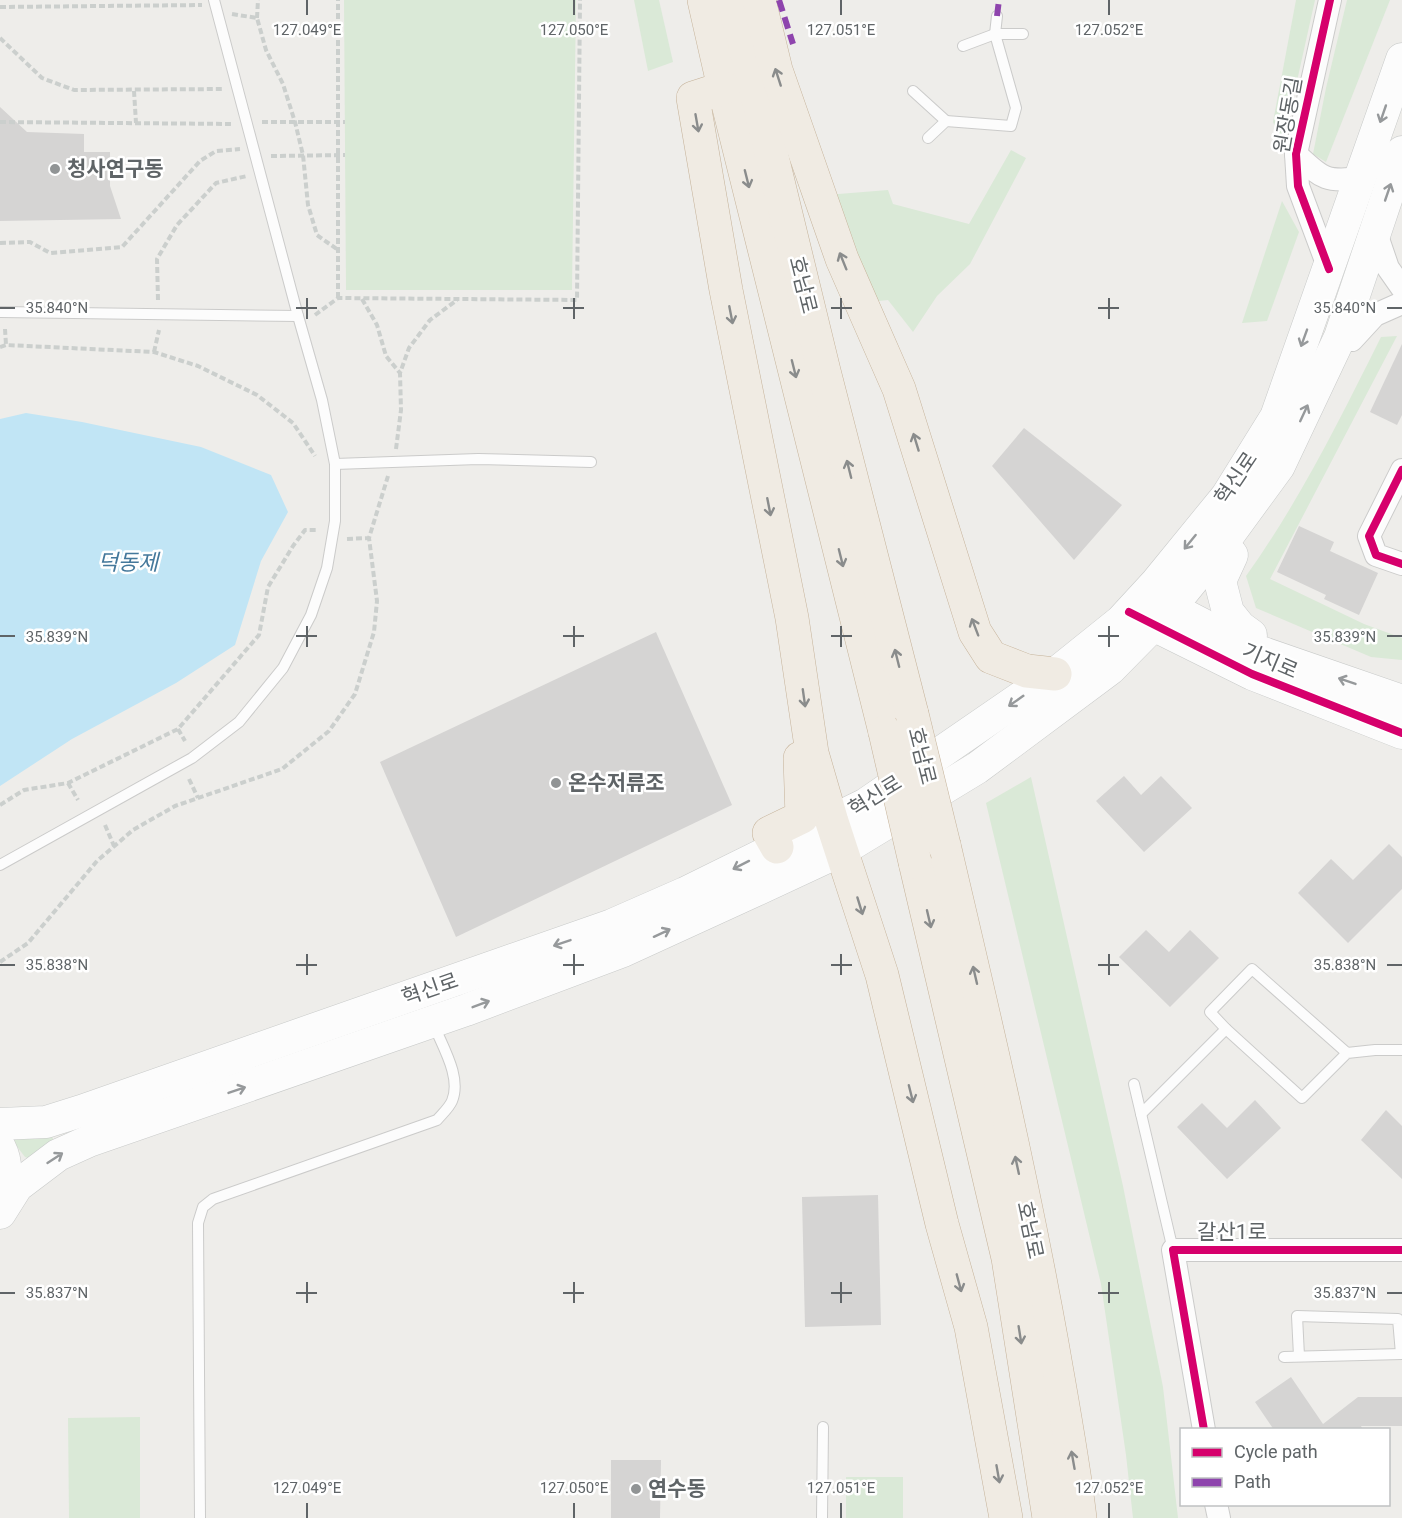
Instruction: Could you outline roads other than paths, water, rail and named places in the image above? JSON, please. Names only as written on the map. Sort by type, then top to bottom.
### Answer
[{"type":"highway","name":"호남로","points":[[704,0],[885,732],[1008,1258],[1049,1518]]},
{"type":"highway","name":"호남로","points":[[734,0],[824,371],[912,714],[1000,1080],[1039,1272],[1074,1467],[1080,1518]]},
{"type":"highway","points":[[759,0],[776,70],[842,259],[899,389],[975,632],[991,657],[1027,671],[1055,674]]},
{"type":"highway","points":[[724,88],[693,98],[726,290],[792,618],[812,753],[882,975],[942,1224],[971,1327],[1006,1518]]},
{"type":"highway","points":[[777,847],[769,833],[802,817],[800,758],[812,753]]},
{"type":"main road","name":"혁신로","points":[[0,1124],[46,1122],[427,1007],[623,951],[837,836],[977,768],[1110,669],[1126,652],[1149,610],[1227,496],[1276,417],[1402,59]]},
{"type":"main road","name":"혁신로","points":[[4,1198],[58,1155],[88,1141],[427,1007],[686,893],[777,847],[837,836],[866,804],[1149,610],[1222,544],[1279,466],[1340,337],[1402,152]]},
{"type":"main road","points":[[1222,544],[1232,555],[1220,581],[1228,612],[1240,627],[1251,635],[1245,646]]},
{"type":"main road","name":"기지로","points":[[1149,610],[1402,701]]},
{"type":"main road","name":"기지로","points":[[1149,610],[1196,647],[1252,674],[1402,733]]},
{"type":"main road","points":[[1126,652],[1164,643],[1196,647]]},
{"type":"main road","name":"혁신로","points":[[0,1148],[6,1166],[4,1198]]},
{"type":"street","name":"원장동길","points":[[1329,269],[1298,186],[1296,154],[1330,0]]},
{"type":"street","points":[[1296,154],[1323,178],[1338,180],[1360,178]]},
{"type":"street","points":[[1375,230],[1388,268],[1402,288]]},
{"type":"street","points":[[1340,337],[1352,340],[1375,315],[1402,303]]},
{"type":"street","points":[[1402,470],[1369,536],[1376,555],[1402,564]]},
{"type":"street","name":"갈산1로","points":[[1204,1428],[1173,1250],[1402,1250]]},
{"type":"lane","points":[[0,865],[192,758],[238,722],[283,668],[311,615],[327,568],[335,521],[335,464],[322,400],[214,0]]},
{"type":"lane","points":[[914,91],[946,121],[1011,126],[1016,108],[995,34],[997,16]]},
{"type":"lane","points":[[963,46],[995,34],[1023,34]]},
{"type":"lane","points":[[928,138],[946,121]]},
{"type":"lane","points":[[0,312],[298,316]]},
{"type":"lane","points":[[335,464],[478,459],[591,462]]},
{"type":"lane","points":[[1347,1053],[1252,969],[1210,1012],[1302,1098],[1347,1053],[1402,1050]]},
{"type":"lane","points":[[200,1518],[198,1223],[203,1207],[213,1199],[437,1120],[451,1104],[456,1089],[452,1070],[427,1007]]},
{"type":"lane","points":[[1141,1114],[1226,1029]]},
{"type":"lane","points":[[1134,1084],[1173,1250]]},
{"type":"lane","points":[[1284,1357],[1402,1354],[1398,1319],[1297,1316],[1299,1356]]},
{"type":"lane","points":[[822,1518],[823,1426]]},
{"type":"water","name":"덕동제","points":[[26,413],[82,422],[201,447],[271,475],[288,512],[261,561],[235,645],[176,683],[72,739],[0,786],[0,419]]},
{"type":"place","name":"청사연구동","points":[[55,169]]},
{"type":"place","name":"온수저류조","points":[[556,783]]},
{"type":"place","name":"연수동","points":[[636,1489]]}]
